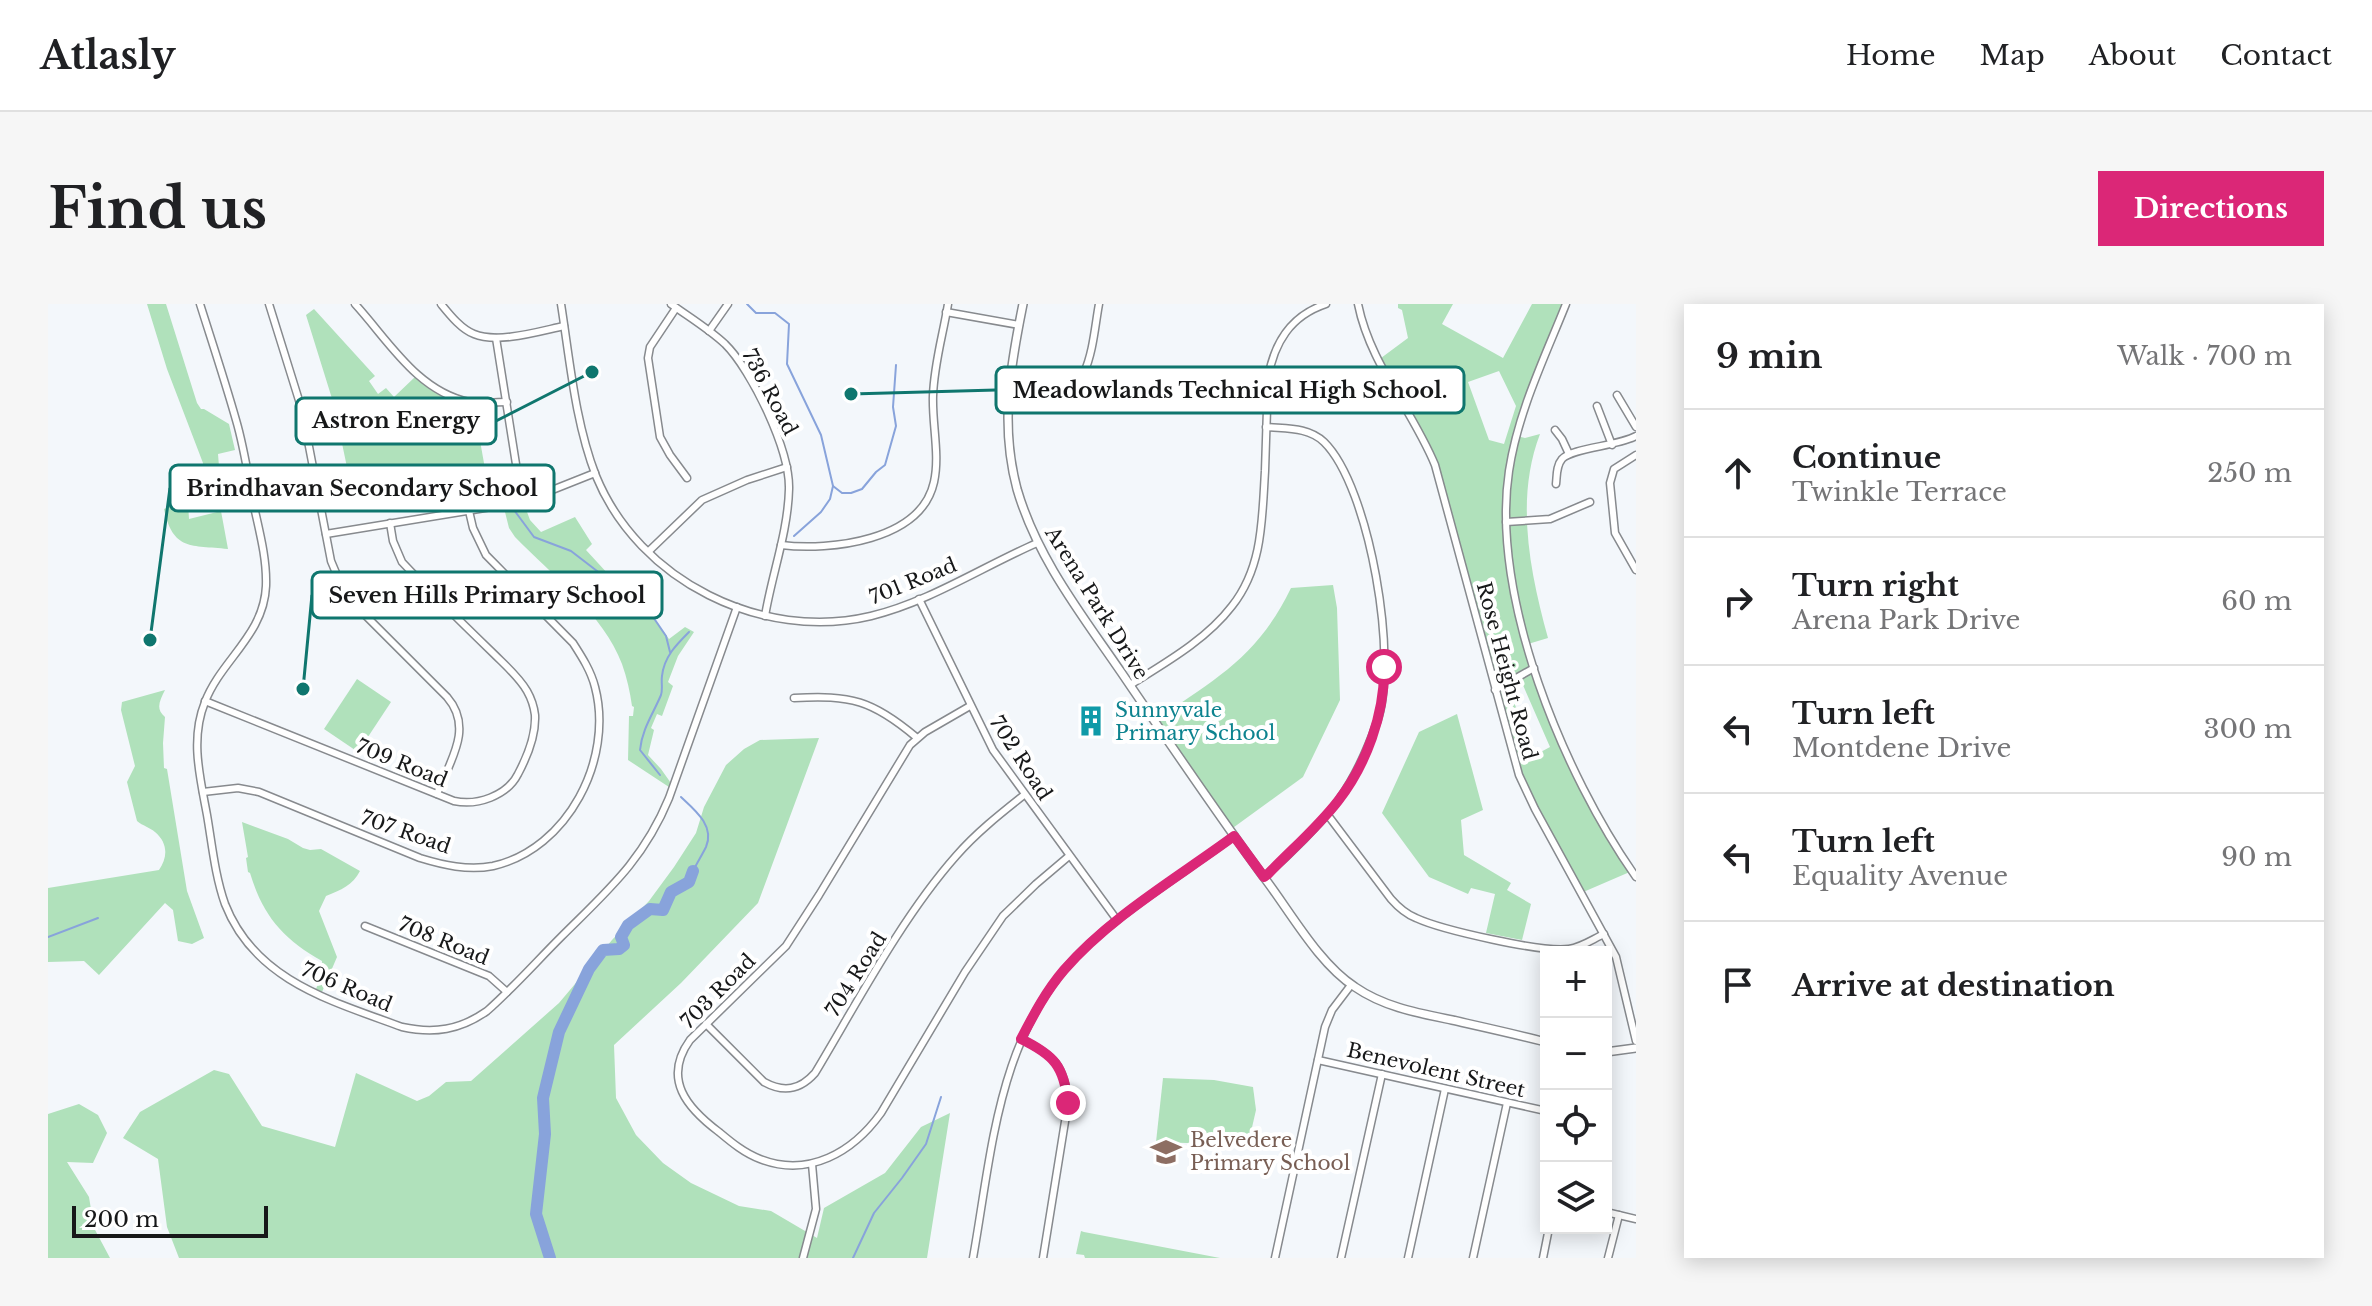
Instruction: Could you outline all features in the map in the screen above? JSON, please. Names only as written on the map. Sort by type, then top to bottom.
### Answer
[{"type":"street","name":"706 Road","points":[[200,304],[237,422],[266,571],[265,595],[259,617],[241,648],[210,689],[199,720],[197,743],[203,792],[220,886],[230,915],[248,942],[284,978],[303,989],[402,1027],[432,1032],[475,1020],[507,992],[621,877],[647,845],[672,790],[737,607]]},
{"type":"street","points":[[269,304],[302,410],[331,561],[344,592],[455,707],[461,727],[460,736],[437,794]]},
{"type":"street","points":[[355,304],[428,384],[446,395],[469,402],[507,402]]},
{"type":"street","points":[[441,304],[472,334],[496,338],[564,326]]},
{"type":"street","name":"701 Road","points":[[561,304],[580,420],[595,473],[616,512],[649,551],[677,577],[692,586],[765,616],[791,621],[836,622],[882,613],[919,599],[1037,543]]},
{"type":"street","points":[[709,331],[728,304]]},
{"type":"street","name":"Arena Park Drive","points":[[1023,304],[1008,386],[1007,409],[1016,485],[1037,543],[1052,570],[1234,836],[1323,956],[1351,985],[1401,1009],[1540,1041]]},
{"type":"street","points":[[1007,409],[1052,403],[1067,396],[1078,385],[1088,362],[1099,304]]},
{"type":"street","points":[[1130,685],[1210,630],[1248,582],[1261,536],[1268,378],[1276,348],[1289,327],[1299,318],[1326,304]]},
{"type":"street","name":"Rose Height Road","points":[[1358,304],[1377,360],[1435,465],[1519,775],[1620,969],[1636,1041]]},
{"type":"street","points":[[1566,304],[1516,436],[1506,494],[1510,564],[1534,668],[1558,735],[1605,828],[1636,877]]},
{"type":"street","points":[[673,306],[650,347],[648,358],[660,437],[687,478]]},
{"type":"street","name":"736 Road","points":[[673,306],[709,331],[741,364],[780,442],[789,489],[781,545],[765,616]]},
{"type":"street","points":[[781,545],[827,547],[853,544],[913,517],[925,505],[935,480],[934,375],[947,308],[1019,325]]},
{"type":"street","points":[[496,338],[522,502]]},
{"type":"street","points":[[1617,395],[1636,427]]},
{"type":"street","points":[[1597,406],[1612,445]]},
{"type":"street","points":[[1264,877],[1339,800],[1357,771],[1381,708],[1384,687],[1380,598],[1356,499],[1323,441],[1305,431],[1266,427]]},
{"type":"street","points":[[1555,430],[1569,454]]},
{"type":"street","points":[[1556,484],[1559,464],[1569,454],[1612,445],[1636,436]]},
{"type":"street","points":[[1636,455],[1614,469],[1610,483],[1615,533],[1636,570]]},
{"type":"street","points":[[649,551],[702,500],[787,467]]},
{"type":"street","points":[[326,534],[522,502],[595,473]]},
{"type":"street","points":[[1506,522],[1550,519],[1590,502]]},
{"type":"street","name":"707 Road","points":[[203,792],[238,788],[259,792],[420,858],[446,865],[475,867],[510,861],[543,843],[558,829],[572,811],[598,745],[599,716],[595,684],[573,643],[486,555],[469,511]]},
{"type":"street","name":"709 Road","points":[[205,701],[454,801],[475,802],[493,797],[508,787],[516,778],[528,750],[535,715],[532,701],[522,683],[402,562],[393,541],[390,523]]},
{"type":"street","name":"702 Road","points":[[919,599],[993,750],[1117,920]]},
{"type":"street","points":[[1495,690],[1534,668]]},
{"type":"street","points":[[794,698],[831,696],[850,699],[886,714],[916,737]]},
{"type":"street","name":"703 Road","points":[[970,706],[916,737],[786,946],[690,1040],[679,1062],[679,1078],[688,1105],[735,1145],[760,1159],[789,1165],[812,1164],[845,1150],[868,1131],[881,1113],[965,972],[1003,916],[1069,856]]},
{"type":"street","name":"704 Road","points":[[706,1024],[772,1087],[788,1090],[803,1084],[815,1073],[936,879],[975,835],[1024,795]]},
{"type":"street","points":[[1327,814],[1391,899],[1417,919],[1484,937],[1550,949],[1579,947],[1604,934]]},
{"type":"street","points":[[973,1258],[1004,1087],[1021,1039],[1048,991],[1086,946],[1117,920],[1234,836]]},
{"type":"street","name":"708 Road","points":[[365,926],[489,976],[507,992]]},
{"type":"street","points":[[1275,1258],[1328,1019],[1351,985]]},
{"type":"street","points":[[1021,1039],[1053,1058],[1066,1084],[1068,1103],[1043,1258]]},
{"type":"street","points":[[1612,1051],[1636,1048]]},
{"type":"street","name":"Benevolent Street","points":[[1318,1060],[1540,1110]]},
{"type":"street","points":[[1341,1258],[1382,1074]]},
{"type":"street","points":[[1408,1258],[1445,1089]]},
{"type":"street","points":[[1473,1258],[1507,1103]]},
{"type":"street","points":[[803,1258],[816,1209],[812,1164]]},
{"type":"street","points":[[1612,1213],[1636,1219]]},
{"type":"street","points":[[1608,1258],[1619,1215]]},
{"type":"street","points":[[1543,1258],[1548,1234]]},
{"type":"green space","points":[[147,304],[166,304],[197,403],[201,409],[229,424],[235,450],[218,454],[220,479],[207,497],[188,503],[189,519],[221,511],[228,549],[186,543],[178,539],[168,523],[164,509],[190,491],[203,463],[167,369]]},
{"type":"green space","points":[[1398,304],[1453,304],[1442,324],[1503,358],[1532,304],[1567,304],[1517,436],[1525,438],[1540,434],[1528,484],[1528,536],[1548,638],[1528,644],[1568,757],[1632,871],[1581,893],[1526,792],[1434,465],[1377,361],[1408,338],[1402,310]],"holes":[[[1499,371],[1516,406],[1504,444],[1489,440],[1468,382]],[[1519,676],[1550,747],[1537,754],[1506,685]]]},
{"type":"green space","points":[[314,309],[375,376],[369,381],[378,394],[386,388],[394,397],[415,377],[437,392],[474,405],[470,434],[479,435],[485,481],[493,506],[446,514],[441,481],[353,496],[334,405],[306,315]]},
{"type":"green space","points":[[523,501],[530,520],[541,532],[575,517],[592,544],[586,550],[609,575],[615,573],[648,602],[645,607],[669,639],[685,627],[694,632],[678,656],[668,682],[673,686],[662,716],[657,714],[651,728],[654,730],[648,755],[673,786],[672,789],[628,760],[629,716],[633,716],[634,707],[622,664],[614,646],[590,612],[509,528],[503,504]]},
{"type":"green space","points":[[1333,585],[1337,608],[1340,700],[1303,777],[1230,830],[1154,721],[1215,679],[1249,650],[1278,612],[1291,588]]},
{"type":"green space","points":[[357,679],[391,702],[358,752],[324,729]]},
{"type":"green space","points":[[165,690],[159,708],[165,717],[164,768],[167,769],[187,891],[204,938],[192,944],[178,941],[173,910],[165,903],[99,975],[84,961],[48,962],[48,888],[159,870],[162,865],[165,850],[162,841],[155,832],[137,821],[127,782],[135,766],[121,710],[122,702]]},
{"type":"green space","points":[[1457,714],[1483,810],[1461,820],[1464,855],[1511,883],[1507,890],[1531,904],[1522,940],[1486,933],[1495,894],[1471,888],[1468,894],[1429,877],[1382,813],[1419,732]]},
{"type":"green space","points":[[819,738],[758,903],[681,983],[614,1045],[616,1098],[636,1135],[663,1163],[691,1183],[739,1206],[771,1211],[817,1238],[824,1208],[885,1173],[921,1127],[950,1113],[927,1258],[179,1258],[167,1227],[158,1159],[123,1138],[140,1112],[214,1070],[229,1074],[262,1126],[335,1147],[356,1073],[417,1101],[446,1082],[471,1081],[559,1003],[649,901],[696,833],[704,807],[726,765],[760,740]]},
{"type":"green space","points":[[242,822],[303,848],[321,849],[360,871],[342,889],[326,896],[319,911],[337,957],[322,992],[316,989],[322,961],[286,935],[261,902],[248,872]]},
{"type":"green space","points":[[1163,1078],[1214,1080],[1253,1087],[1256,1110],[1248,1145],[1156,1142]]},
{"type":"green space","points":[[79,1104],[98,1115],[107,1133],[93,1163],[67,1162],[89,1197],[94,1228],[110,1258],[48,1258],[48,1114]]},
{"type":"green space","points":[[1081,1231],[1220,1258],[1085,1258],[1076,1254]]},
{"type":"waterway","points":[[747,304],[756,313],[775,313],[789,324],[787,364],[821,435],[833,486],[830,499],[821,512],[794,536]]},
{"type":"waterway","points":[[833,486],[842,493],[862,489],[885,465],[896,426],[893,407],[896,365]]},
{"type":"waterway","points":[[514,510],[534,537],[571,551],[649,611],[666,636],[670,652]]},
{"type":"waterway","points":[[660,775],[640,750],[641,742],[661,695],[665,663],[689,632]]},
{"type":"waterway","points":[[681,797],[702,819],[708,832],[706,847],[693,871]]},
{"type":"waterway","points":[[550,1258],[536,1214],[545,1134],[543,1098],[559,1032],[589,969],[603,950],[619,949],[624,945],[621,937],[628,925],[650,909],[663,910],[671,892],[689,882],[693,871]]},
{"type":"waterway","points":[[48,937],[98,918]]},
{"type":"waterway","points":[[853,1258],[874,1213],[926,1144],[941,1097]]},
{"type":"place","name":"Astron Energy","points":[[592,372]]},
{"type":"place","name":"Meadowlands Technical High School.","points":[[851,394]]},
{"type":"place","name":"Brindhavan Secondary School","points":[[150,640]]},
{"type":"place","name":"Seven Hills Primary School","points":[[303,689]]},
{"type":"place","name":"Sunnyvale Primary School","points":[[1091,721]]},
{"type":"place","name":"Belvedere Primary School","points":[[1166,1152]]},
{"type":"route","points":[[1068,1103],[1066,1084],[1059,1066],[1043,1050],[1021,1039],[1048,991],[1086,946],[1117,920],[1234,836],[1264,877],[1268,874],[1327,814],[1357,771],[1378,720],[1384,667]]}]
